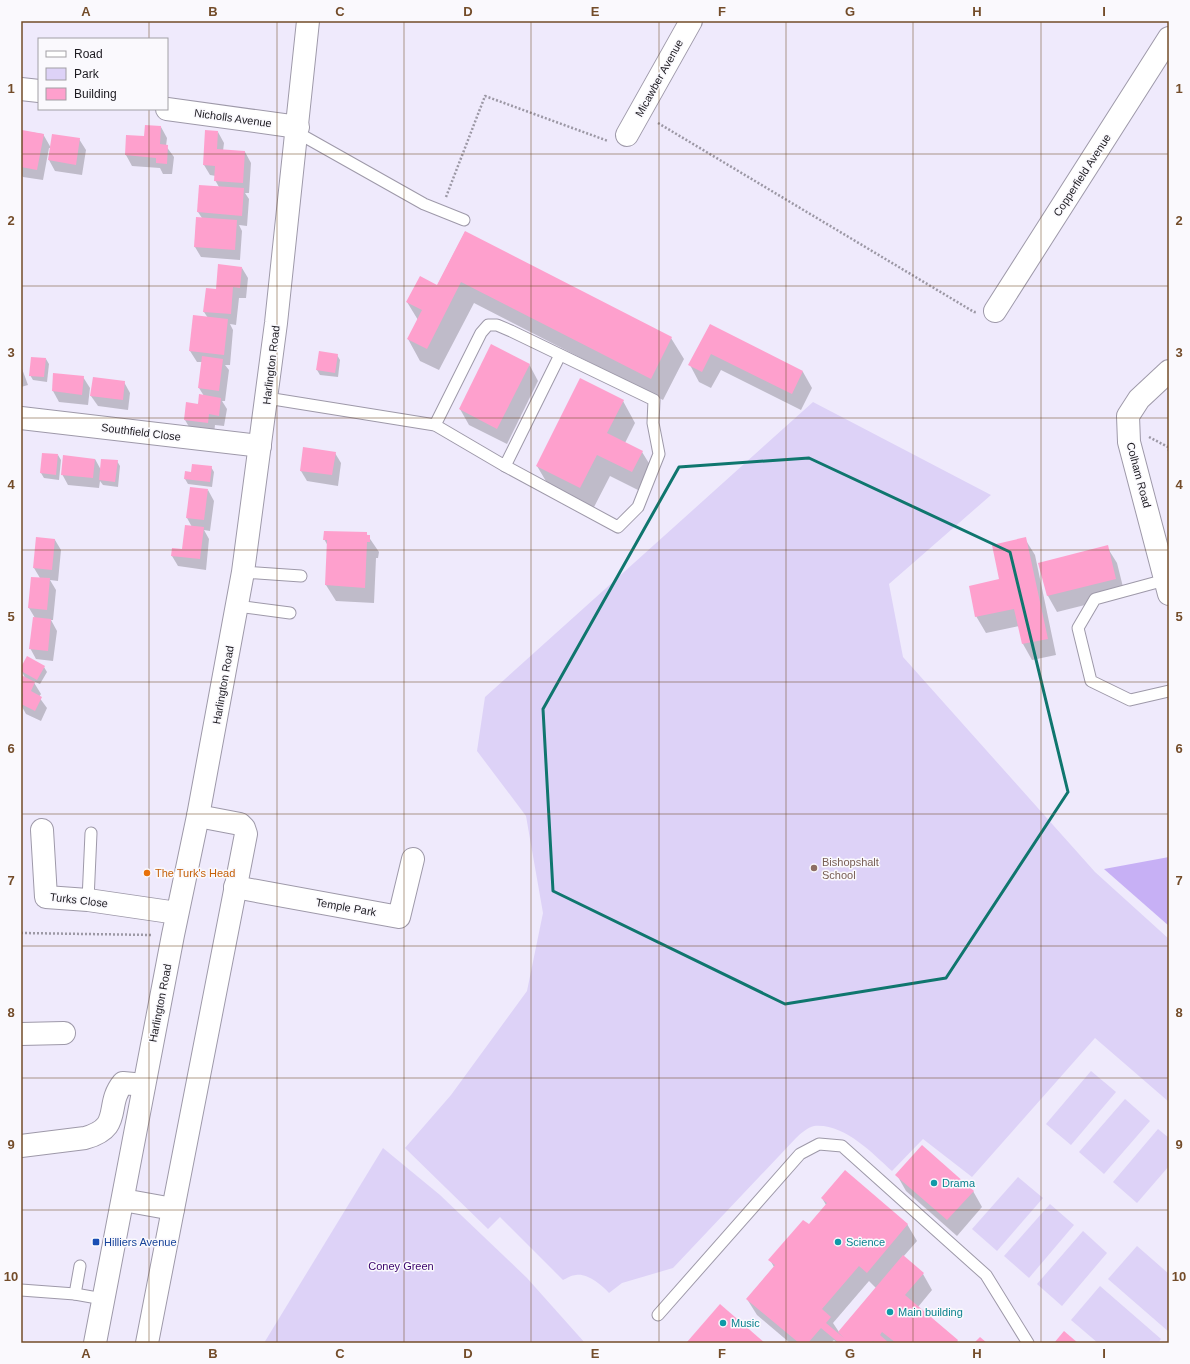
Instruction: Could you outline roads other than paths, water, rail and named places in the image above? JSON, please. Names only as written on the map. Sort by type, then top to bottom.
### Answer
[{"type":"street","name":"Harlington Road","points":[[95,1343],[177,913],[198,816],[243,572],[267,398],[298,130],[308,21]]},
{"type":"street","name":"Micawber Avenue","points":[[627,135],[691,21]]},
{"type":"street","name":"Copperfield Avenue","points":[[995,311],[1169,38]]},
{"type":"street","points":[[21,89],[38,91]]},
{"type":"street","name":"Nicholls Avenue","points":[[168,109],[298,130]]},
{"type":"street","name":"Colham Road","points":[[1167,587],[1129,442],[1128,416],[1139,399],[1169,371]]},
{"type":"street","name":"Southfield Close","points":[[21,418],[260,446]]},
{"type":"street","points":[[147,1343],[246,834],[244,828],[240,824],[198,816]]},
{"type":"street","name":"Turks Close","points":[[42,830],[46,897],[88,900],[177,913]]},
{"type":"street","name":"Temple Park","points":[[235,888],[399,917],[413,859]]},
{"type":"street","points":[[21,1034],[64,1033]]},
{"type":"street","points":[[21,1146],[95,1135],[108,1125],[115,1097],[123,1083],[144,1085]]},
{"type":"street","points":[[123,1200],[173,1209]]},
{"type":"lane","points":[[298,130],[424,204],[464,220]]},
{"type":"lane","points":[[267,398],[435,425],[505,466],[618,527],[638,507],[659,454],[653,423],[654,400],[497,324],[488,325],[480,333],[435,425]]},
{"type":"lane","points":[[505,466],[560,355]]},
{"type":"lane","points":[[243,572],[301,576]]},
{"type":"lane","points":[[1167,587],[1095,599],[1078,628],[1091,681],[1130,700],[1169,691]]},
{"type":"lane","points":[[237,606],[290,613]]},
{"type":"lane","points":[[88,900],[91,833]]},
{"type":"lane","points":[[658,1315],[800,1154],[819,1144],[842,1146],[986,1275],[1028,1343]]},
{"type":"lane","points":[[75,1294],[80,1266]]},
{"type":"lane","points":[[21,1290],[75,1294],[103,1299]]},
{"type":"place","name":"Bishopshalt School","points":[[814,868]]},
{"type":"place","name":"The Turk's Head","points":[[147,873]]},
{"type":"place","name":"Drama","points":[[934,1183]]},
{"type":"place","name":"Hilliers Avenue","points":[[96,1242]]},
{"type":"place","name":"Science","points":[[838,1242]]},
{"type":"place","name":"Main building","points":[[890,1312]]},
{"type":"place","name":"Music","points":[[723,1323]]},
{"type":"park label","name":"Coney Green","points":[[401,1266]]}]
